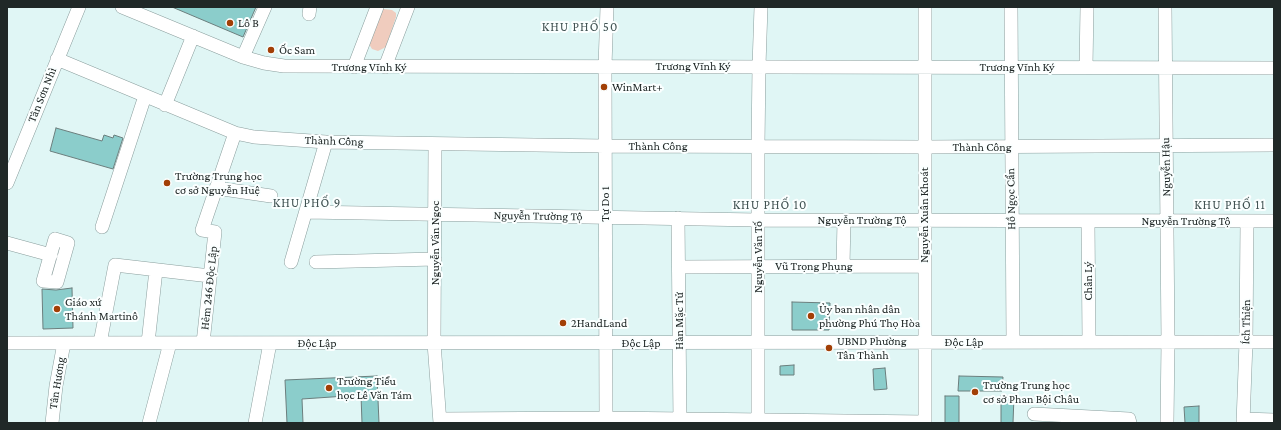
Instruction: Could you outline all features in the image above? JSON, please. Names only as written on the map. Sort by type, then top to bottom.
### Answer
[{"type":"street","name":"Tân Sơn Nhì","points":[[7,183],[79,7]]},
{"type":"street","name":"Trương Vĩnh Ký","points":[[122,7],[243,57],[264,63],[284,66],[1274,68]]},
{"type":"street","points":[[243,57],[265,7]]},
{"type":"street","points":[[354,67],[376,7]]},
{"type":"street","points":[[385,67],[408,7]]},
{"type":"street","name":"Tự Do 1","points":[[606,420],[605,66],[607,7]]},
{"type":"street","name":"Nguyễn Văn Tố","points":[[758,422],[757,220],[759,66],[762,7]]},
{"type":"street","name":"Nguyễn Xuân Khoát","points":[[925,7],[925,423]]},
{"type":"street","name":"Hồ Ngọc Cẩn","points":[[1011,7],[1011,220],[1013,342]]},
{"type":"street","points":[[1086,7],[1086,67]]},
{"type":"street","name":"Nguyễn Hậu","points":[[1165,7],[1168,342],[1167,423]]},
{"type":"street","points":[[165,105],[193,36]]},
{"type":"street","name":"Thành Công","points":[[57,60],[235,133],[254,137],[326,142],[605,146],[1011,147],[1274,145]]},
{"type":"street","points":[[102,227],[145,96]]},
{"type":"street","points":[[235,133],[216,188],[271,196]]},
{"type":"street","points":[[291,262],[326,142]]},
{"type":"street","name":"Nguyễn Văn Ngọc","points":[[435,144],[434,343],[440,421]]},
{"type":"street","name":"Hẻm 246 Độc Lập","points":[[203,343],[215,232],[202,230],[216,188]]},
{"type":"street","name":"Nguyễn Trường Tộ","points":[[306,212],[757,220],[1274,221]]},
{"type":"street","name":"Hàn Mặc Tử","points":[[678,218],[680,421]]},
{"type":"street","points":[[843,266],[844,220]]},
{"type":"street","name":"Chân Lý","points":[[1088,221],[1089,342]]},
{"type":"street","name":"Ích Thiện","points":[[1243,421],[1246,342],[1247,221]]},
{"type":"street","points":[[7,243],[51,255]]},
{"type":"street","points":[[316,262],[435,259]]},
{"type":"street","points":[[100,343],[115,265],[210,276]]},
{"type":"street","name":"Vũ Trọng Phụng","points":[[679,267],[924,266]]},
{"type":"street","points":[[148,343],[156,270]]},
{"type":"street","name":"Độc Lập","points":[[7,343],[1274,342]]},
{"type":"street","name":"Tân Hương","points":[[52,423],[56,386],[64,343]]},
{"type":"street","points":[[149,423],[170,343]]},
{"type":"street","points":[[255,423],[270,343]]},
{"type":"street","points":[[1034,414],[1129,419],[1130,423]]},
{"type":"street","points":[[440,421],[606,420],[925,423]]},
{"type":"street","points":[[1243,421],[1274,420]]},
{"type":"shaded area","points":[[383,9],[392,10],[396,13],[396,17],[386,47],[378,51],[372,49],[369,44]]},
{"type":"building","name":"Lô B","points":[[172,7],[256,7],[243,37]]},
{"type":"building","points":[[56,128],[102,141],[104,135],[113,138],[114,135],[123,138],[113,169],[50,151]]},
{"type":"building","name":"Giáo xứ Thánh Martinô","points":[[72,288],[73,328],[43,329],[42,289],[56,290]]},
{"type":"building","name":"Ủy ban nhân dân phường Phú Thọ Hòa","points":[[792,302],[830,303],[829,330],[792,330]]},
{"type":"building","points":[[794,365],[794,375],[780,375],[780,366]]},
{"type":"building","points":[[885,368],[887,389],[874,390],[873,369]]},
{"type":"building","points":[[377,376],[379,423],[362,423],[361,395],[302,399],[303,423],[287,423],[285,380]]},
{"type":"building","points":[[959,376],[1003,377],[1002,391],[958,391]]},
{"type":"building","points":[[945,396],[959,396],[959,423],[945,423]]},
{"type":"building","points":[[1001,396],[1014,396],[1013,423],[1001,423]]},
{"type":"building","points":[[1199,406],[1199,423],[1185,423],[1184,407]]},
{"type":"place","name":"Lô B","points":[[230,23]]},
{"type":"place","name":"Ốc Sam","points":[[271,50]]},
{"type":"place","name":"WinMart+","points":[[604,87]]},
{"type":"place","name":"Trường Trung học cơ sở Nguyễn Huệ","points":[[167,183]]},
{"type":"place","name":"Giáo xứ Thánh Martinô","points":[[57,309]]},
{"type":"place","name":"Ủy ban nhân dân phường Phú Thọ Hòa","points":[[811,316]]},
{"type":"place","name":"2HandLand","points":[[563,323]]},
{"type":"place","name":"UBND Phường Tân Thành","points":[[829,348]]},
{"type":"place","name":"Trường Tiểu học Lê Văn Tám","points":[[329,388]]},
{"type":"place","name":"Trường Trung học cơ sở Phan Bội Châu","points":[[975,392]]},
{"type":"district","name":"KHU PHỐ 50","points":[[580,27]]},
{"type":"district","name":"KHU PHỐ 9","points":[[307,203]]},
{"type":"district","name":"KHU PHỐ 10","points":[[770,205]]},
{"type":"district","name":"KHU PHỐ 11","points":[[1230,205]]}]
